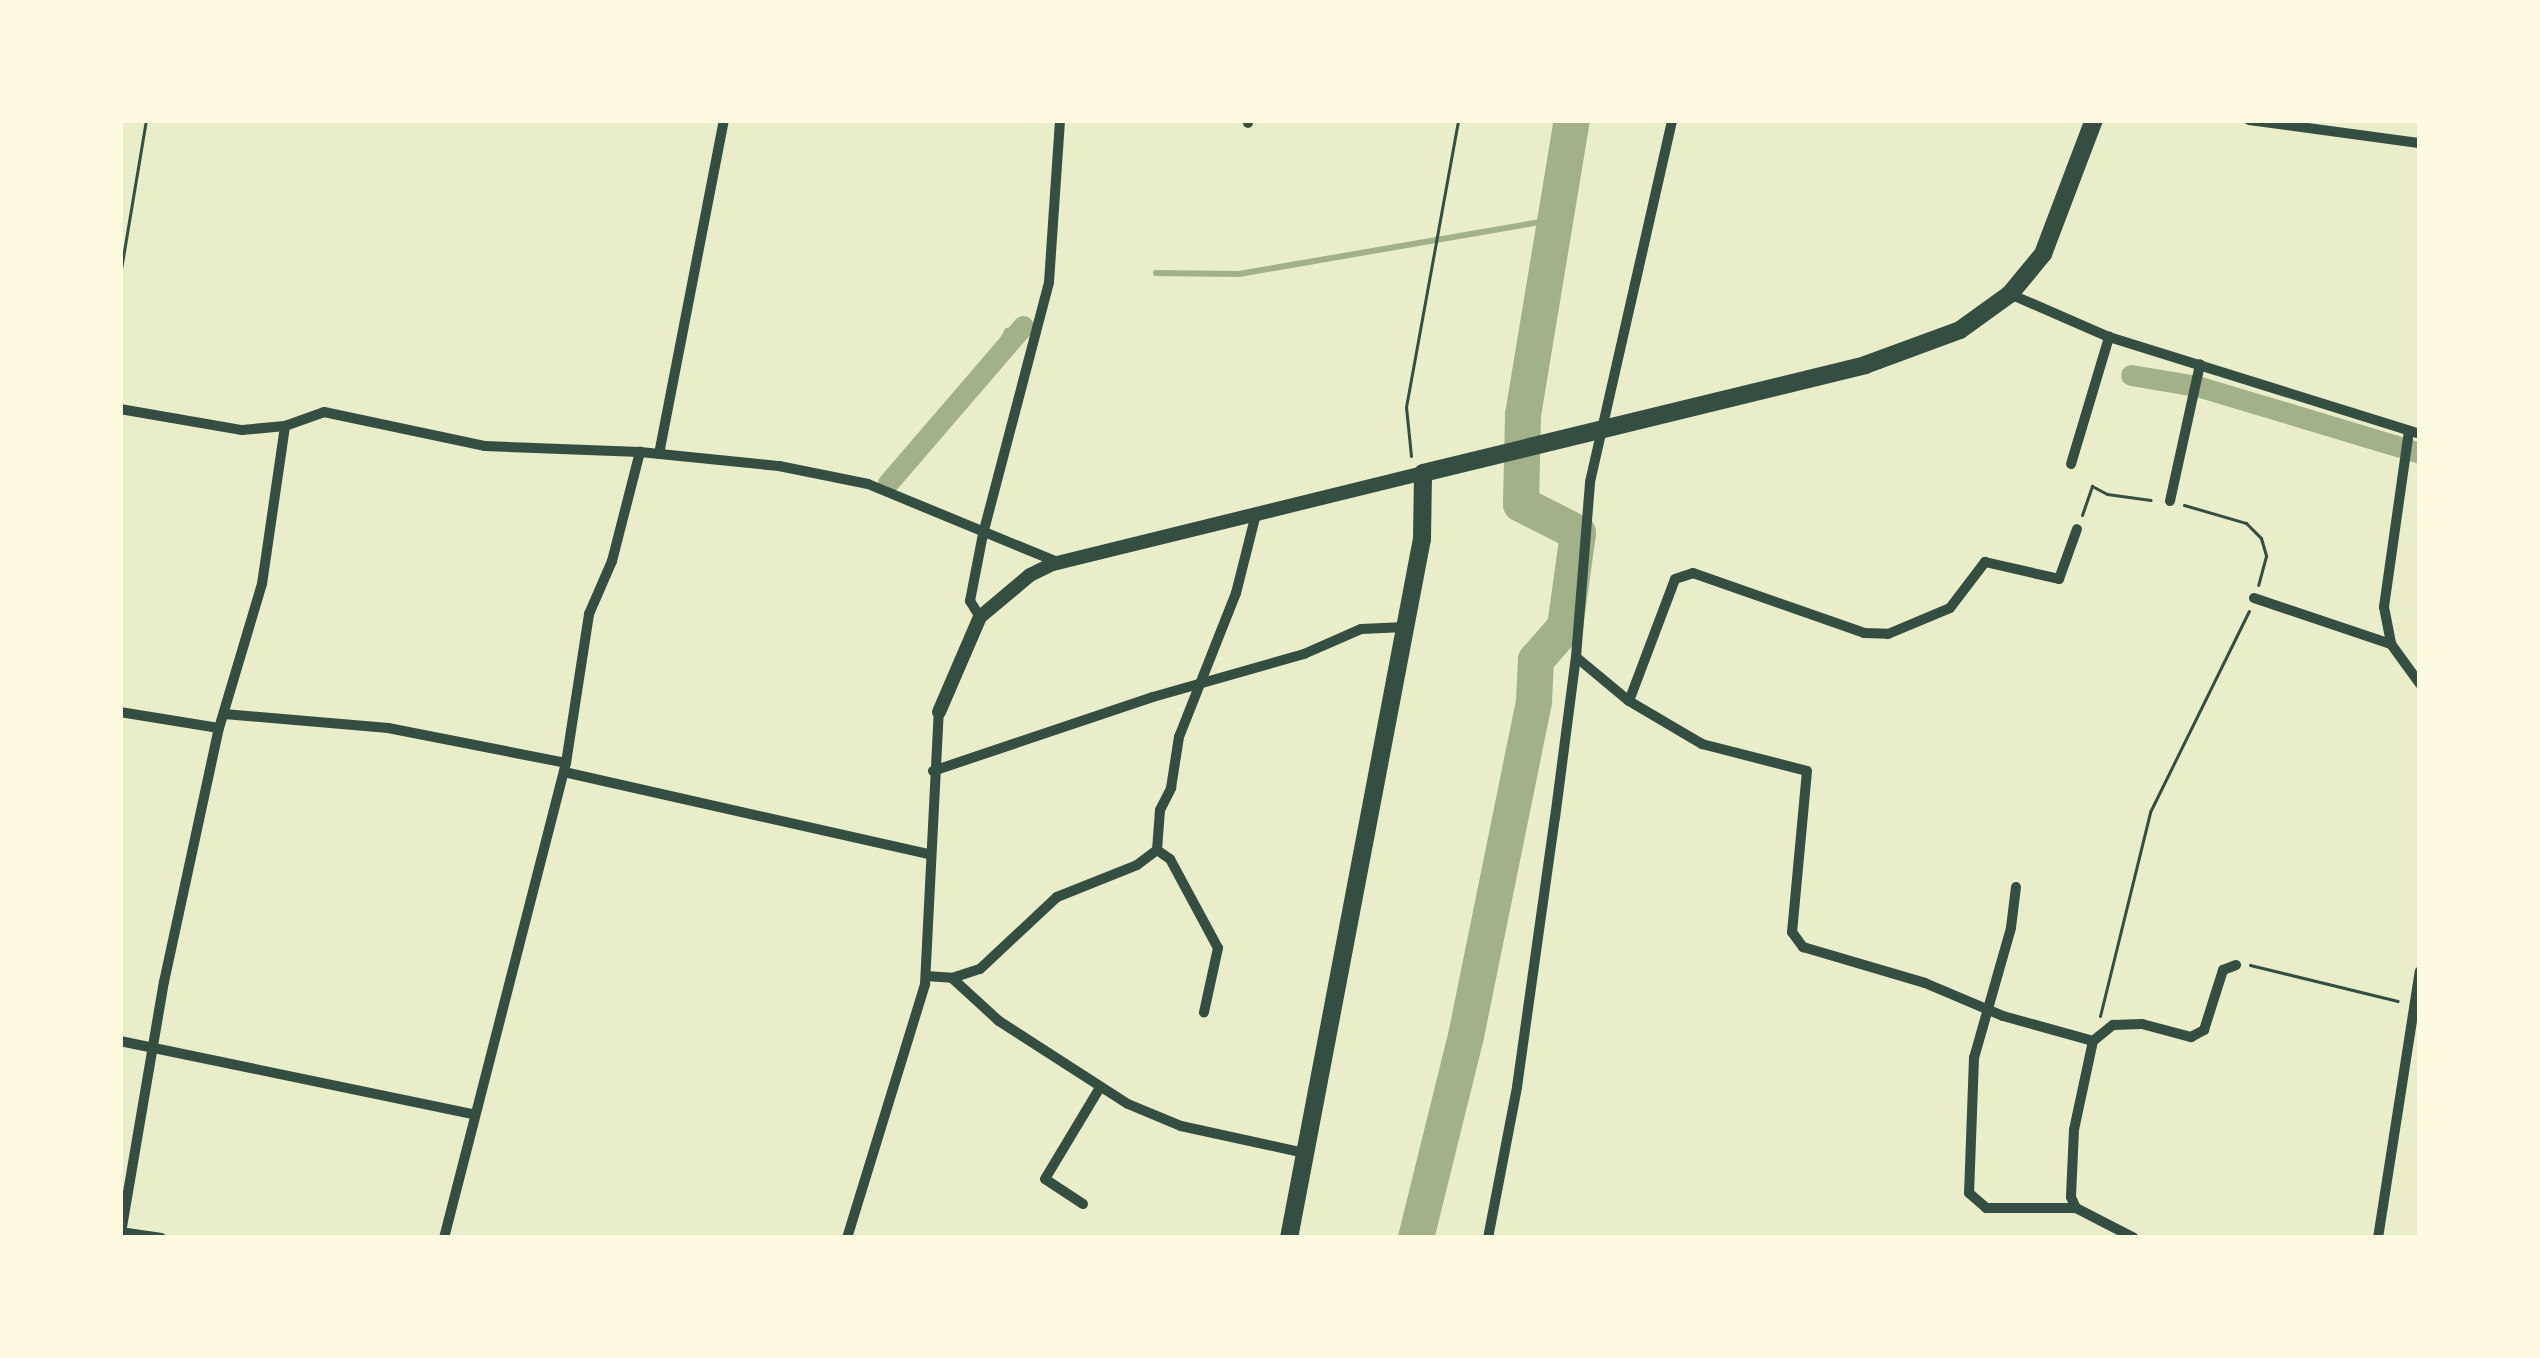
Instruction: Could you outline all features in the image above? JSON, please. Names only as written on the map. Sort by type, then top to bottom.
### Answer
[{"type":"main road","points":[[1289,1238],[1422,539],[1418,474],[1917,348],[1960,330],[2010,294],[2043,254],[2094,120]]},
{"type":"street","points":[[659,454],[721,120]]},
{"type":"street","points":[[980,617],[970,601],[982,533],[1049,282],[1060,120]]},
{"type":"street","points":[[1488,1238],[1517,1087],[1576,657],[1590,482],[1672,120]]},
{"type":"street","points":[[2249,120],[2420,143]]},
{"type":"street","points":[[2010,294],[2109,337],[2412,435],[2405,455],[2384,607],[2391,644],[2420,684]]},
{"type":"street","points":[[2071,464],[2109,337]]},
{"type":"street","points":[[2170,501],[2200,364]]},
{"type":"street","points":[[120,409],[242,430],[285,426],[324,412],[485,446],[640,452],[778,466],[868,484],[1059,562]]},
{"type":"street","points":[[162,1238],[121,1233],[133,1186],[152,1047],[219,728],[262,584],[285,426]]},
{"type":"street","points":[[444,1238],[472,1114],[565,768],[590,614],[612,561],[640,452]]},
{"type":"street","points":[[847,1238],[926,976],[939,712],[980,617],[1003,592],[1059,562],[1418,474]]},
{"type":"street","points":[[926,976],[952,978],[980,968],[1057,897],[1137,865],[1157,850],[1160,810],[1171,788],[1179,737],[1204,682],[1256,514]]},
{"type":"street","points":[[1630,701],[1675,579],[1693,573],[1864,633],[1888,634],[1950,608],[1985,562],[2059,579],[2077,530]]},
{"type":"street","points":[[2254,598],[2391,644]]},
{"type":"street","points":[[933,771],[1304,654],[1361,629],[1405,627]]},
{"type":"street","points":[[1576,657],[1630,701],[1702,744],[1807,771],[1792,932],[1802,947],[2093,1041]]},
{"type":"street","points":[[120,712],[219,728]]},
{"type":"street","points":[[224,714],[388,728],[929,854]]},
{"type":"street","points":[[1157,850],[1170,859],[1218,948],[1217,972],[1204,1012]]},
{"type":"street","points":[[2016,887],[2011,928],[1975,1058],[1969,1193],[1987,1208],[2075,1208],[2134,1238]]},
{"type":"street","points":[[2075,1208],[2074,1130],[2093,1041],[2113,1025],[2143,1024],[2191,1037],[2204,1030],[2223,970],[2236,965]]},
{"type":"street","points":[[2378,1238],[2420,970]]},
{"type":"street","points":[[952,978],[999,1021],[1099,1089],[1181,1126],[1306,1153]]},
{"type":"street","points":[[120,1041],[472,1114]]},
{"type":"street","points":[[1083,1204],[1046,1179],[1099,1089]]},
{"type":"path","points":[[120,275],[146,120]]},
{"type":"path","points":[[1418,474],[1406,407],[1458,120]]},
{"type":"path","points":[[2077,530],[2092,486],[2107,494],[2170,501],[2246,524],[2261,538],[2266,556],[2236,647],[2150,812],[2093,1041]]},
{"type":"path","points":[[2236,965],[2257,965],[2412,1005]]},
{"type":"waterway","points":[[1416,1238],[1466,1036],[1534,701],[1536,660],[1565,627],[1578,533],[1521,504],[1523,415],[1572,120]]},
{"type":"waterway","points":[[1156,273],[1239,274],[1556,219]]},
{"type":"waterway","points":[[888,483],[1023,326]]},
{"type":"waterway","points":[[991,363],[1007,331]]},
{"type":"waterway","points":[[2131,375],[2197,386],[2420,453]]}]
